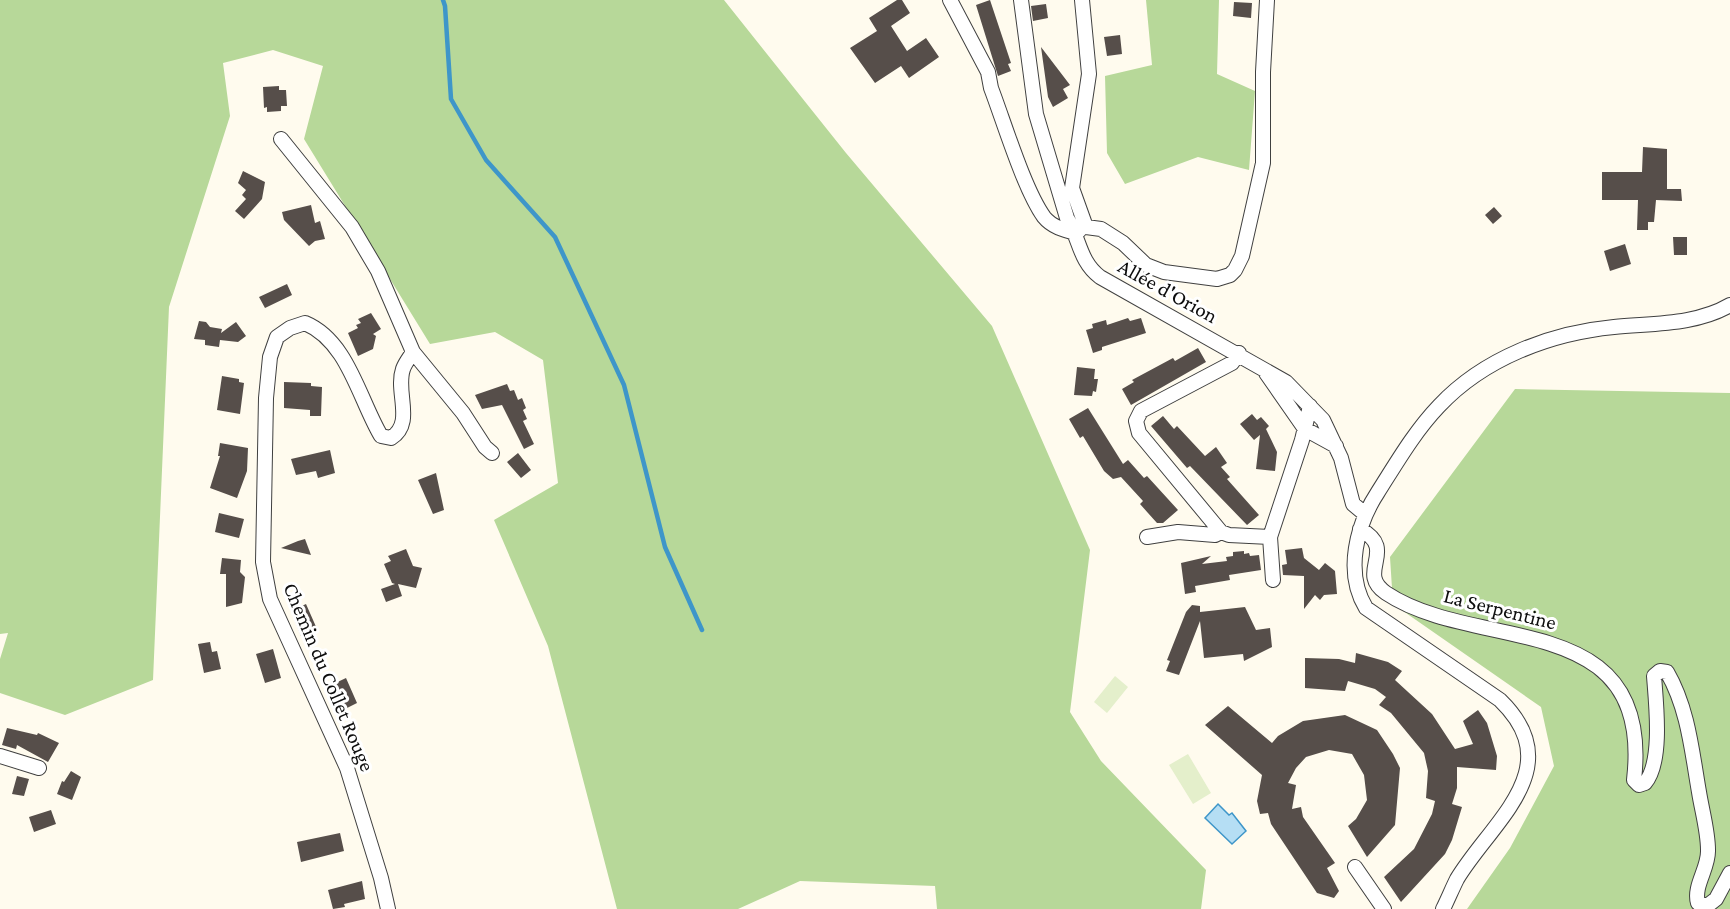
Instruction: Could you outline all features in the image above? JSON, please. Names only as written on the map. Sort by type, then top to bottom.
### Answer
[{"type":"street","points":[[950,0],[988,72],[995,99],[1031,194],[1045,218],[1059,229],[1101,229],[1123,243],[1146,265],[1164,272],[1217,279],[1230,275],[1242,256],[1263,163],[1263,72],[1267,0]]},
{"type":"street","points":[[1021,0],[1036,114],[1067,218],[1081,230]]},
{"type":"street","points":[[1081,230],[1072,188],[1089,74],[1082,0]]},
{"type":"street","points":[[281,139],[352,227],[378,271],[413,352],[463,413],[485,447],[492,453]]},
{"type":"street","points":[[1054,171],[1065,176],[1075,172]]},
{"type":"street","name":"Allée d'Orion","points":[[1081,230],[1082,258],[1100,277],[1286,382],[1323,420],[1336,446],[1353,504],[1365,514]]},
{"type":"street","points":[[1443,909],[1457,879],[1514,803],[1528,767],[1526,738],[1517,716],[1500,700],[1366,608],[1358,596],[1355,582],[1360,529],[1365,514],[1414,436],[1437,407],[1450,394],[1500,361],[1528,347],[1581,330],[1697,319],[1730,306]]},
{"type":"street","name":"Chemin du Collet Rouge","points":[[388,909],[381,878],[347,768],[270,599],[263,562],[262,523],[266,399],[270,357],[277,337],[290,328],[305,323],[319,329],[344,359],[376,428],[381,436],[391,438],[399,432],[403,423],[403,370],[413,352]]},
{"type":"street","points":[[1239,354],[1232,363],[1141,411],[1136,421],[1139,433],[1221,532],[1229,535],[1270,537]]},
{"type":"street","name":"Allée d'Orion","points":[[1261,366],[1305,429],[1336,446]]},
{"type":"street","points":[[1273,580],[1270,537],[1305,429],[1310,406]]},
{"type":"street","name":"La Serpentine","points":[[1360,529],[1376,540],[1379,547],[1373,568],[1375,578],[1384,592],[1421,610],[1559,644],[1602,671],[1616,687],[1635,730],[1634,780],[1640,785],[1650,778],[1653,769],[1657,706],[1654,675],[1660,671],[1667,672],[1679,697],[1688,729],[1706,833],[1708,853],[1696,896],[1698,903],[1707,906],[1716,899],[1730,873]]},
{"type":"street","points":[[1147,537],[1178,532],[1215,535],[1221,532]]},
{"type":"street","points":[[0,756],[39,768]]},
{"type":"street","points":[[1355,867],[1384,909]]},
{"type":"green space","points":[[0,0],[724,0],[846,153],[992,326],[1090,550],[1070,712],[1101,761],[1206,870],[1201,909],[937,909],[935,886],[800,881],[738,909],[617,909],[548,646],[494,520],[558,483],[543,360],[495,332],[430,344],[304,139],[323,66],[273,50],[223,63],[230,116],[169,307],[153,680],[65,715],[0,693],[0,659],[8,633],[0,634]]},
{"type":"green space","points":[[1146,0],[1219,0],[1217,74],[1255,91],[1249,170],[1198,157],[1125,184],[1107,153],[1105,76],[1152,65]]},
{"type":"green space","points":[[1515,389],[1730,393],[1730,909],[1467,909],[1510,848],[1554,766],[1541,707],[1393,604],[1390,557]]},
{"type":"green space","points":[[1115,676],[1128,687],[1107,713],[1094,702]]},
{"type":"green space","points":[[1188,754],[1211,793],[1193,804],[1169,765]]},
{"type":"water","points":[[1218,804],[1229,815],[1232,813],[1246,831],[1232,844],[1205,818]]},
{"type":"building","points":[[897,0],[902,0],[910,13],[891,26],[907,51],[926,38],[939,57],[909,78],[901,66],[875,83],[850,48],[877,31],[869,18]]},
{"type":"building","points":[[990,0],[1011,63],[1008,64],[1011,71],[998,76],[976,5]]},
{"type":"building","points":[[1234,2],[1252,3],[1251,18],[1233,16]]},
{"type":"building","points":[[1046,4],[1048,18],[1033,21],[1031,6]]},
{"type":"building","points":[[1120,35],[1122,54],[1107,56],[1104,37]]},
{"type":"building","points":[[1041,47],[1070,85],[1063,89],[1068,98],[1053,107],[1048,97]]},
{"type":"building","points":[[279,86],[279,90],[286,90],[287,106],[281,106],[281,111],[267,112],[267,107],[264,108],[263,87]]},
{"type":"building","points":[[1643,147],[1667,149],[1667,189],[1681,189],[1682,201],[1656,200],[1654,222],[1648,222],[1648,230],[1637,230],[1638,200],[1602,200],[1602,172],[1642,172]]},
{"type":"building","points":[[243,171],[265,182],[262,199],[244,219],[235,211],[246,199],[242,195],[246,190],[238,183]]},
{"type":"building","points":[[311,205],[315,223],[320,221],[325,239],[315,241],[309,246],[284,220],[282,212]]},
{"type":"building","points":[[1494,207],[1502,216],[1493,224],[1485,215]]},
{"type":"building","points":[[1673,237],[1687,237],[1687,255],[1674,255]]},
{"type":"building","points":[[1625,244],[1631,264],[1610,271],[1604,251]]},
{"type":"building","points":[[287,284],[292,295],[265,308],[259,297]]},
{"type":"building","points":[[371,313],[381,329],[373,334],[376,336],[373,349],[358,356],[348,333],[358,328],[356,325],[361,323],[358,319]]},
{"type":"building","points":[[1128,318],[1130,321],[1141,318],[1146,333],[1102,347],[1102,350],[1093,353],[1086,330],[1093,328],[1092,324],[1106,320],[1107,325]]},
{"type":"building","points":[[199,321],[206,322],[210,327],[222,329],[221,333],[236,322],[246,336],[238,342],[220,340],[219,347],[205,345],[205,340],[194,339]]},
{"type":"building","points":[[1198,348],[1206,362],[1131,405],[1122,389],[1134,382],[1132,380],[1173,358],[1175,361]]},
{"type":"building","points":[[1077,367],[1095,369],[1094,379],[1098,379],[1096,392],[1093,391],[1092,396],[1074,395]]},
{"type":"building","points":[[222,376],[239,379],[239,382],[244,383],[240,414],[217,410]]},
{"type":"building","points":[[284,382],[311,383],[311,386],[322,387],[321,416],[310,416],[310,410],[284,408]]},
{"type":"building","points":[[507,384],[510,391],[514,390],[518,400],[522,398],[526,408],[523,410],[527,419],[523,421],[534,444],[524,449],[502,405],[482,409],[475,395]]},
{"type":"building","points":[[1088,408],[1123,464],[1128,460],[1144,478],[1147,476],[1178,510],[1163,523],[1157,523],[1140,504],[1143,501],[1121,477],[1113,479],[1104,471],[1083,436],[1080,438],[1069,419]]},
{"type":"building","points":[[1252,414],[1257,420],[1261,417],[1269,426],[1266,429],[1277,452],[1275,471],[1256,469],[1260,435],[1254,440],[1240,424]]},
{"type":"building","points":[[1163,416],[1174,429],[1177,426],[1205,456],[1216,447],[1227,463],[1221,467],[1230,477],[1227,479],[1259,515],[1247,525],[1190,466],[1187,468],[1151,426]]},
{"type":"building","points":[[220,443],[248,448],[247,471],[237,498],[210,488],[220,456],[218,456]]},
{"type":"building","points":[[330,450],[335,473],[318,478],[316,471],[296,475],[291,459]]},
{"type":"building","points":[[518,453],[531,470],[521,478],[507,462]]},
{"type":"building","points":[[436,473],[444,510],[433,514],[418,480]]},
{"type":"building","points":[[219,513],[244,519],[239,538],[215,532]]},
{"type":"building","points":[[305,539],[311,555],[281,548],[298,541]]},
{"type":"building","points":[[1302,548],[1304,558],[1319,570],[1325,563],[1335,571],[1337,594],[1324,595],[1320,600],[1315,595],[1304,609],[1304,576],[1283,575],[1282,565],[1287,564],[1285,550]]},
{"type":"building","points":[[406,549],[413,566],[422,568],[416,588],[398,584],[402,596],[386,602],[381,589],[395,584],[392,583],[384,564],[391,561],[388,556]]},
{"type":"building","points":[[1244,551],[1244,554],[1249,553],[1250,556],[1259,555],[1261,570],[1229,575],[1230,580],[1195,586],[1196,592],[1185,594],[1181,563],[1211,556],[1202,564],[1227,561],[1226,557],[1233,556],[1233,552]]},
{"type":"building","points":[[222,558],[241,560],[240,572],[245,577],[242,603],[226,607],[226,574],[220,574]]},
{"type":"building","points":[[306,604],[317,629],[301,636],[291,611]]},
{"type":"building","points":[[1192,605],[1200,606],[1200,612],[1245,607],[1256,630],[1270,628],[1272,647],[1244,661],[1243,654],[1204,658],[1200,621],[1179,675],[1166,671],[1170,661],[1167,660],[1186,612]]},
{"type":"building","points":[[210,642],[212,652],[217,651],[221,669],[204,673],[198,644]]},
{"type":"building","points":[[273,649],[281,678],[265,683],[256,654]]},
{"type":"building","points":[[1356,653],[1388,662],[1402,671],[1395,680],[1432,714],[1455,749],[1473,744],[1463,721],[1478,710],[1487,723],[1497,756],[1496,770],[1457,767],[1457,788],[1452,804],[1462,807],[1452,840],[1445,854],[1401,902],[1384,877],[1414,849],[1432,814],[1435,801],[1426,798],[1428,771],[1424,753],[1391,713],[1379,705],[1386,697],[1375,689],[1348,681],[1345,691],[1305,688],[1305,658],[1339,659],[1355,663]]},
{"type":"building","points":[[346,678],[357,703],[341,711],[329,686]]},
{"type":"building","points":[[1228,706],[1272,743],[1278,736],[1303,721],[1345,715],[1377,730],[1393,754],[1400,768],[1395,825],[1367,857],[1348,826],[1356,819],[1367,800],[1364,775],[1352,754],[1329,750],[1306,757],[1296,768],[1288,783],[1296,785],[1292,809],[1301,807],[1303,817],[1335,863],[1327,868],[1339,891],[1334,898],[1317,893],[1271,824],[1268,813],[1260,814],[1257,801],[1262,775],[1205,725]]},
{"type":"building","points":[[7,728],[37,735],[38,733],[59,743],[48,762],[17,745],[16,749],[2,745]]},
{"type":"building","points":[[71,771],[81,777],[72,800],[57,794],[62,781],[64,782]]},
{"type":"building","points":[[17,776],[29,779],[24,796],[12,794]]},
{"type":"building","points":[[51,810],[56,824],[34,832],[29,817]]},
{"type":"building","points":[[340,833],[344,851],[301,862],[297,842]]},
{"type":"building","points":[[362,881],[365,899],[333,909],[328,890]]},
{"type":"waterway","points":[[443,0],[451,99],[486,160],[555,237],[624,385],[665,547],[702,630]]}]
